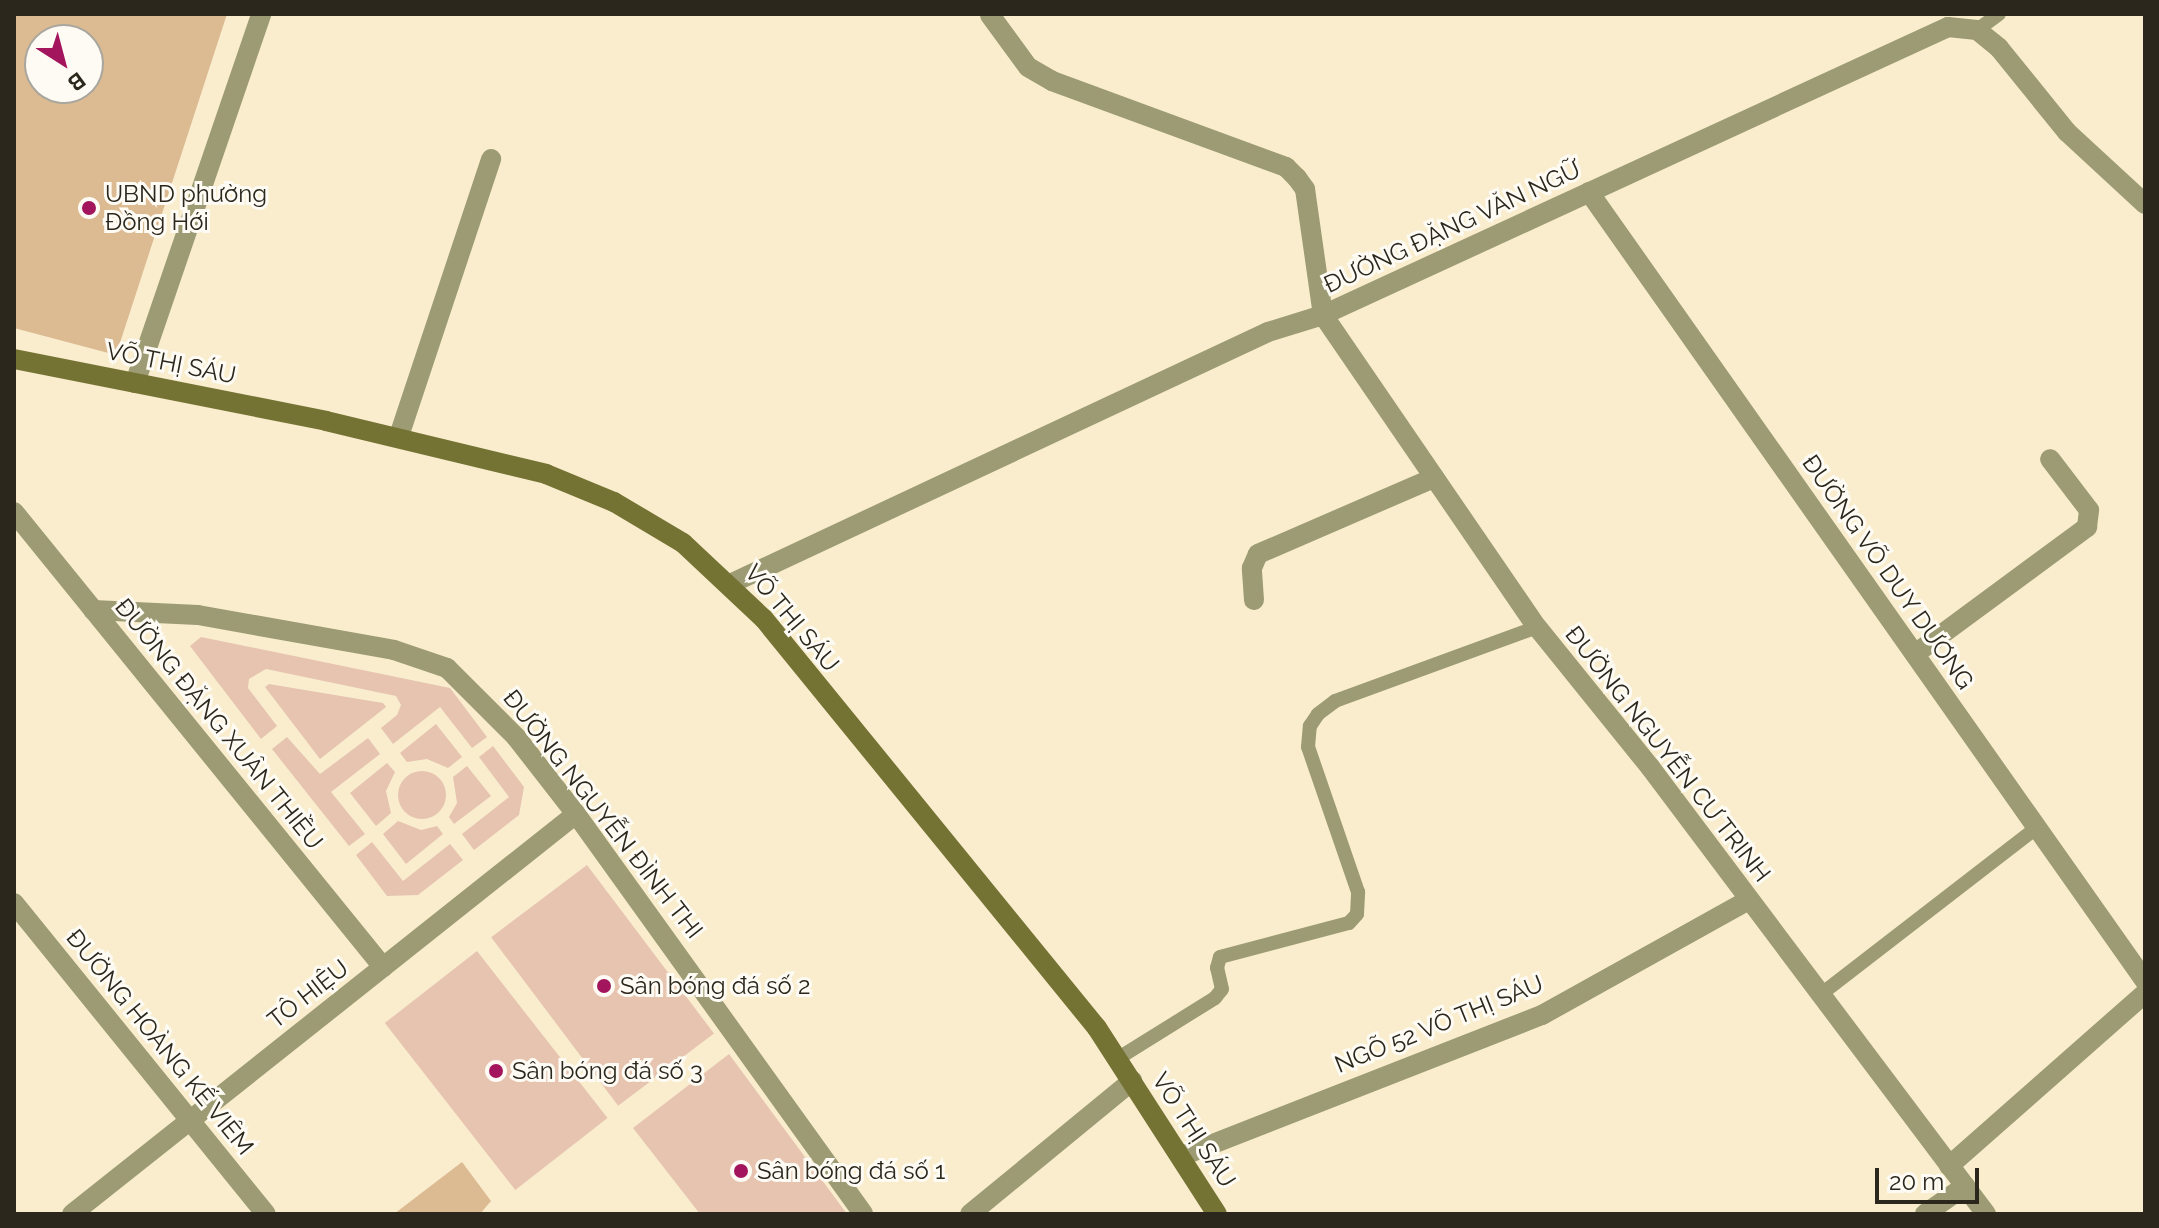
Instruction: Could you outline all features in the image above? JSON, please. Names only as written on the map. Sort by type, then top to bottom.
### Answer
[{"type":"street","points":[[135,383],[261,14]]},
{"type":"street","points":[[980,14],[997,14]]},
{"type":"street","points":[[990,15],[1028,67],[1052,81],[1286,167],[1305,189],[1323,315]]},
{"type":"street","name":"ĐƯỜNG ĐẶNG VĂN NGỮ","points":[[730,584],[1268,332],[1323,315],[1589,192],[1799,100],[1948,27],[1977,30]]},
{"type":"street","points":[[1977,30],[1999,48],[2067,132],[2145,204]]},
{"type":"street","points":[[399,436],[491,159]]},
{"type":"street","name":"ĐƯỜNG VÕ DUY DƯƠNG","points":[[1589,192],[2145,981]]},
{"type":"street","name":"ĐƯỜNG NGUYỄN CƯ TRINH","points":[[1323,315],[1537,627],[1749,900],[1986,1214]]},
{"type":"street","name":"VÕ THỊ SÁU","points":[[14,359],[399,436],[546,474],[614,502],[683,543],[764,619],[1117,1059],[1217,1214]]},
{"type":"street","points":[[1915,654],[2087,527],[2089,510],[2050,459]]},
{"type":"street","points":[[1254,600],[1252,568],[1258,554],[1434,478]]},
{"type":"street","name":"ĐƯỜNG ĐẶNG XUÂN THIỀU","points":[[14,512],[383,967]]},
{"type":"street","name":"ĐƯỜNG NGUYỄN ĐÌNH THI","points":[[93,610],[198,615],[394,650],[447,668],[516,737],[576,814],[863,1214]]},
{"type":"street","name":"TÔ HIỆU","points":[[72,1214],[576,814]]},
{"type":"street","name":"NGÕ 52 VÕ THỊ SÁU","points":[[1182,1156],[1542,1015],[1749,900]]},
{"type":"street","name":"ĐƯỜNG HOÀNG KẾ VIÊM","points":[[14,903],[266,1214]]},
{"type":"street","points":[[1949,1166],[2145,993]]},
{"type":"street","points":[[970,1214],[1132,1081]]},
{"type":"street","points":[[1925,1214],[1965,1186]]},
{"type":"lane","points":[[1977,30],[1999,14]]},
{"type":"lane","points":[[1117,1059],[1215,998],[1222,989],[1217,968],[1220,957],[1349,923],[1357,914],[1358,892],[1308,747],[1310,726],[1318,714],[1335,701],[1537,627]]},
{"type":"lane","points":[[1820,995],[2035,829]]},
{"type":"shaded area","points":[[201,637],[450,688],[487,737],[472,748],[440,707],[393,744],[381,728],[397,715],[401,705],[396,696],[266,669],[249,679],[248,688],[277,726],[261,739],[190,646]]},
{"type":"shaded area","points":[[269,684],[383,703],[386,707],[320,759],[265,687]]},
{"type":"shaded area","points":[[436,724],[462,757],[448,768],[427,759],[407,762],[400,753]]},
{"type":"shaded area","points":[[287,737],[320,774],[368,738],[380,754],[331,792],[365,834],[349,846],[272,749]]},
{"type":"shaded area","points":[[493,746],[524,787],[519,815],[474,850],[462,834],[509,797],[479,757]]},
{"type":"shaded area","points":[[387,763],[395,772],[386,791],[391,813],[376,826],[350,793]]},
{"type":"shaded area","points":[[467,766],[491,796],[454,824],[449,817],[457,803],[453,777]]},
{"type":"shaded area","points":[[422,771],[439,778],[446,795],[439,812],[422,819],[405,812],[398,795],[405,778]]},
{"type":"shaded area","points":[[398,821],[421,830],[437,826],[443,834],[406,864],[383,834]]},
{"type":"shaded area","points":[[372,842],[403,881],[450,844],[463,860],[418,895],[387,896],[356,855]]},
{"type":"shaded area","name":"Sân bóng đá số 2","points":[[587,865],[714,1034],[618,1106],[491,937]]},
{"type":"shaded area","name":"Sân bóng đá số 3","points":[[477,951],[608,1118],[515,1190],[385,1023]]},
{"type":"shaded area","name":"Sân bóng đá số 1","points":[[729,1054],[847,1214],[700,1214],[633,1128]]},
{"type":"building","name":"UBND phường Đồng Hới","points":[[14,14],[227,14],[116,355],[14,328]]},
{"type":"building","points":[[462,1162],[491,1201],[480,1214],[394,1214]]},
{"type":"place","name":"UBND phường Đồng Hới","points":[[89,208]]},
{"type":"place","name":"Sân bóng đá số 2","points":[[604,986]]},
{"type":"place","name":"Sân bóng đá số 3","points":[[496,1071]]},
{"type":"place","name":"Sân bóng đá số 1","points":[[741,1171]]}]
